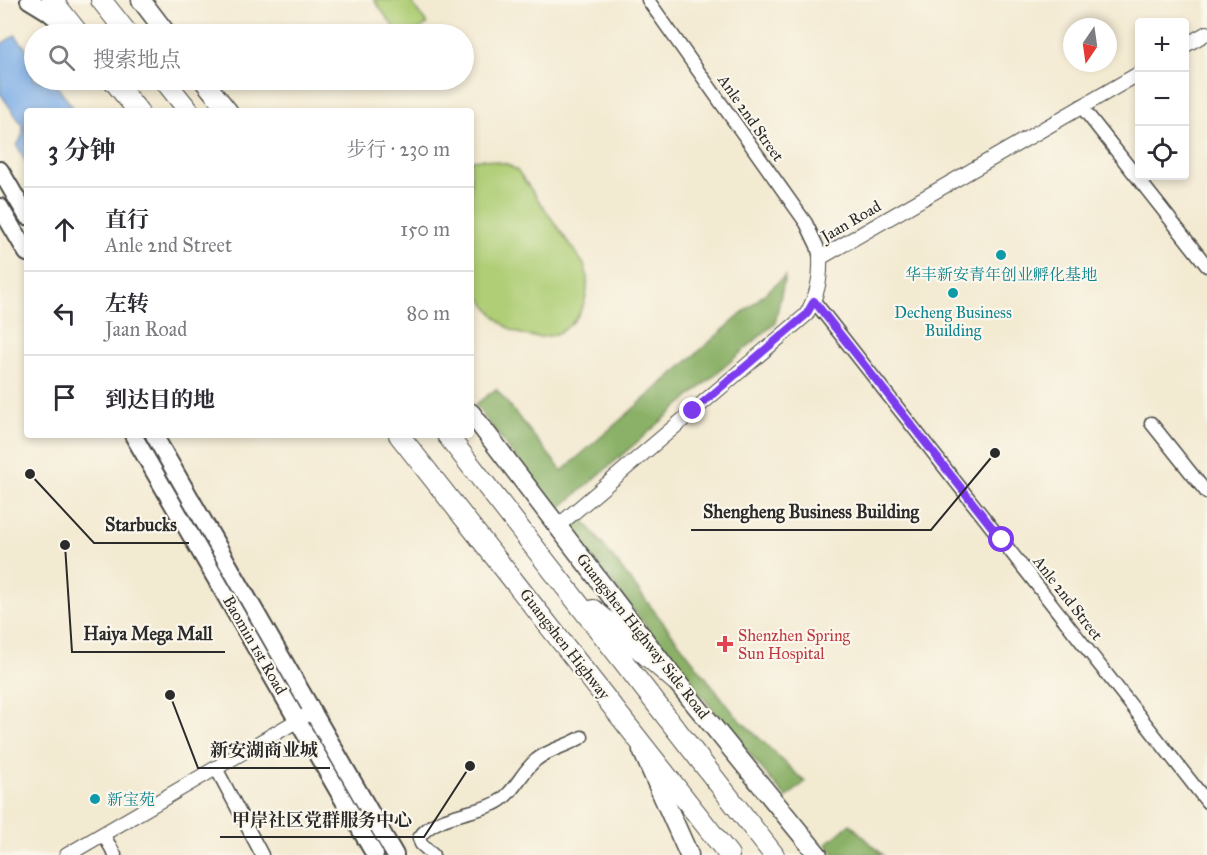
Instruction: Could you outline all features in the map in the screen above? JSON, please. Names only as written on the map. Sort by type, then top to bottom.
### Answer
[{"type":"highway","points":[[52,0],[70,24]]},
{"type":"highway","points":[[101,0],[120,24]]},
{"type":"highway","points":[[121,90],[136,108]]},
{"type":"highway","points":[[172,90],[187,108]]},
{"type":"highway","name":"Guangshen Highway","points":[[401,438],[729,855]]},
{"type":"highway","points":[[449,438],[774,855]]},
{"type":"highway","points":[[559,578],[676,681]]},
{"type":"main road","points":[[29,0],[64,24]]},
{"type":"main road","points":[[141,0],[160,24]]},
{"type":"main road","points":[[211,90],[226,108]]},
{"type":"main road","points":[[0,170],[24,211]]},
{"type":"main road","points":[[0,207],[24,248]]},
{"type":"main road","name":"Guangshen Highway Side Road","points":[[474,417],[676,681],[818,855]]},
{"type":"main road","name":"Baomin 1st Road","points":[[136,438],[305,716],[395,855]]},
{"type":"main road","name":"Baomin 1st Road","points":[[156,438],[305,716],[375,855]]},
{"type":"main road","points":[[634,732],[689,855]]},
{"type":"street","name":"Anle 2nd Street","points":[[648,0],[806,224],[820,258]]},
{"type":"street","points":[[1189,44],[1207,33]]},
{"type":"street","name":"Jaan Road","points":[[558,526],[806,315],[814,301],[820,282],[820,258],[1135,76]]},
{"type":"street","points":[[1081,106],[1207,266]]},
{"type":"street","name":"Anle 2nd Street","points":[[814,301],[1207,802]]},
{"type":"street","points":[[1151,423],[1207,493]]},
{"type":"street","points":[[67,855],[305,716]]},
{"type":"street","points":[[433,855],[421,844],[418,838],[421,834],[440,821],[495,804],[510,791],[537,759],[582,737]]},
{"type":"street","points":[[216,768],[262,855]]},
{"type":"street","points":[[103,834],[115,855]]},
{"type":"green space","points":[[374,0],[410,0],[427,24],[392,24]]},
{"type":"green space","points":[[483,159],[507,164],[518,171],[585,266],[587,283],[580,312],[571,324],[560,332],[546,336],[531,336],[508,328],[490,311],[474,287],[474,160]]},
{"type":"green space","points":[[785,276],[775,323],[557,511],[475,405],[496,389],[562,471]]},
{"type":"green space","points":[[582,518],[735,715],[805,782],[786,798],[682,672],[569,528]]},
{"type":"green space","points":[[850,824],[883,855],[835,855],[826,844]]},
{"type":"water","points":[[15,35],[24,46],[24,90],[60,90],[74,108],[24,108],[24,159],[17,146],[23,134],[23,126],[0,93],[0,45]]},
{"type":"place","name":"华丰新安青年创业孵化基地","points":[[1001,255]]},
{"type":"place","name":"Decheng Business Building","points":[[953,293]]},
{"type":"place","name":"Shengheng Business Building","points":[[995,453]]},
{"type":"place","name":"Starbucks","points":[[30,474]]},
{"type":"place","name":"Haiya Mega Mall","points":[[65,545]]},
{"type":"place","name":"Shenzhen Spring Sun Hospital","points":[[725,644]]},
{"type":"place","name":"新安湖商业城","points":[[170,695]]},
{"type":"place","name":"甲岸社区党群服务中心","points":[[470,766]]},
{"type":"place","name":"新宝苑","points":[[95,799]]},
{"type":"route","points":[[693,411],[806,315],[814,301],[1002,540]]}]
